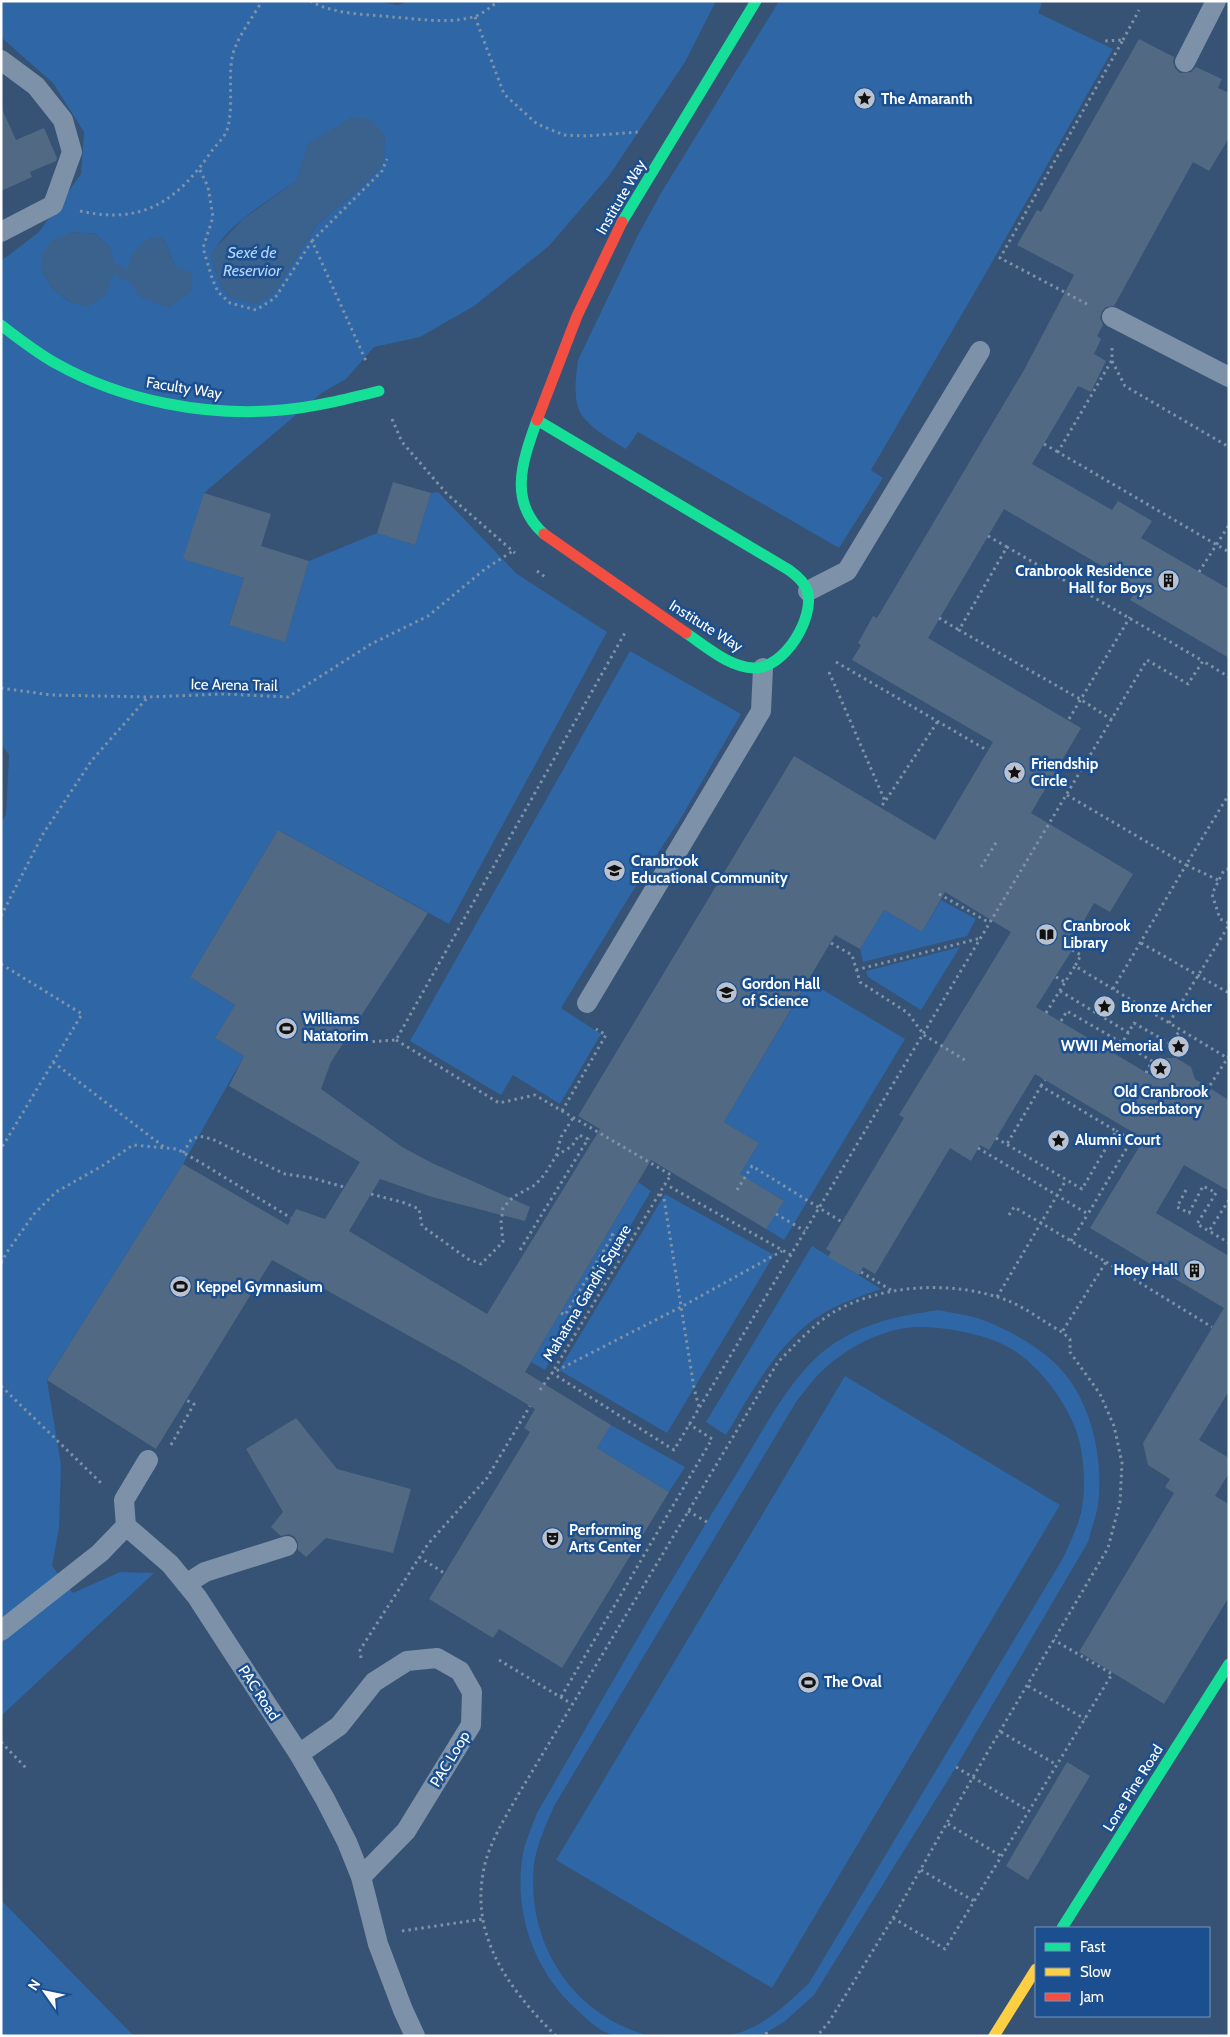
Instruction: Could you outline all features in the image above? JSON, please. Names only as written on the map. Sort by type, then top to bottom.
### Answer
[{"type":"street","name":"Institute Way","points":[[756,1],[626,215],[594,277],[567,337],[537,420],[521,467],[520,487],[524,506],[542,533],[720,657],[752,668],[763,668]]},
{"type":"street","name":"Faculty Way","points":[[1,325],[24,344],[69,372],[117,390],[185,405],[244,411],[266,411],[301,408],[379,391]]},
{"type":"street","points":[[537,420],[777,561],[794,574],[808,591],[810,601],[808,611],[795,640],[776,661],[763,668]]},
{"type":"street","name":"Lone Pine Road","points":[[1063,1927],[1229,1664]]},
{"type":"street","points":[[994,2036],[1035,1971]]},
{"type":"lane","points":[[1185,62],[1216,1]]},
{"type":"lane","points":[[1,60],[36,86],[63,120],[72,152],[53,205],[1,232]]},
{"type":"lane","points":[[1112,317],[1229,377]]},
{"type":"lane","points":[[808,591],[847,571],[980,350]]},
{"type":"lane","points":[[587,1003],[761,711],[763,668]]},
{"type":"lane","points":[[1,1631],[100,1553],[126,1526],[124,1500],[148,1460]]},
{"type":"lane","name":"PAC Road","points":[[126,1526],[170,1564],[186,1584],[299,1754],[334,1816],[361,1877],[378,1944],[415,2036]]},
{"type":"lane","points":[[186,1584],[205,1572],[287,1546]]},
{"type":"lane","name":"PAC Loop","points":[[299,1754],[339,1726],[374,1682],[407,1661],[437,1658],[460,1671],[472,1692],[471,1725],[406,1831],[361,1877]]},
{"type":"path","points":[[53,205],[96,215],[139,214],[170,199],[200,170],[227,132],[232,96],[232,58],[242,35],[262,1]]},
{"type":"path","points":[[310,1],[344,12],[370,16],[445,20],[475,17],[499,1]]},
{"type":"path","points":[[1123,40],[1139,10]]},
{"type":"path","points":[[475,17],[504,94],[537,124],[564,135],[587,136],[657,130],[675,136]]},
{"type":"path","points":[[200,170],[208,187],[213,217],[203,248],[218,292],[230,303],[256,310],[275,298],[312,241],[382,171],[386,159]]},
{"type":"path","points":[[312,241],[402,442],[447,494],[520,556]]},
{"type":"path","points":[[1112,360],[1125,386],[1229,446]]},
{"type":"path","points":[[1044,444],[1058,452]]},
{"type":"path","points":[[1199,572],[1229,525]]},
{"type":"path","points":[[988,536],[1130,617],[1229,677]]},
{"type":"path","points":[[1217,545],[1229,552]]},
{"type":"path","points":[[958,630],[1007,547]]},
{"type":"path","name":"Ice Arena Trail","points":[[1,688],[51,695],[148,697],[224,694],[288,697],[371,644],[428,616],[485,569],[513,551]]},
{"type":"path","points":[[532,567],[545,577]]},
{"type":"path","points":[[1069,719],[1130,617]]},
{"type":"path","points":[[939,618],[1080,699],[1112,720]]},
{"type":"path","points":[[396,1040],[626,631]]},
{"type":"path","name":"Mahatma Gandhi Square","points":[[665,1184],[552,1374],[674,1450],[1147,660],[1188,684],[1203,661]]},
{"type":"path","points":[[836,662],[985,749]]},
{"type":"path","points":[[829,672],[886,801]]},
{"type":"path","points":[[1,916],[43,834],[92,760],[148,697]]},
{"type":"path","points":[[881,807],[938,721]]},
{"type":"path","points":[[1113,989],[1229,794]]},
{"type":"path","points":[[1067,795],[1186,864],[1218,880]]},
{"type":"path","points":[[981,867],[997,841]]},
{"type":"path","points":[[1169,1023],[1229,924],[1220,919],[1212,894],[1224,870],[1229,869]]},
{"type":"path","points":[[939,894],[990,923]]},
{"type":"path","points":[[856,970],[981,938]]},
{"type":"path","points":[[830,943],[852,955],[860,982],[908,1013],[924,1035],[968,1062]]},
{"type":"path","points":[[1141,943],[1229,993]]},
{"type":"path","points":[[1046,1012],[1081,955],[1072,950]]},
{"type":"path","points":[[1,964],[82,1014],[1,1149]]},
{"type":"path","points":[[1075,966],[1228,1058],[1203,1096]]},
{"type":"path","points":[[1056,977],[1065,982]]},
{"type":"path","points":[[1060,991],[1128,1033]]},
{"type":"path","points":[[1061,1022],[1067,1010],[1152,1061],[1146,1073]]},
{"type":"path","points":[[1122,1043],[1134,1023],[1169,1043],[1180,1030]]},
{"type":"path","points":[[366,1042],[396,1040],[499,1103],[535,1096],[671,1175],[665,1184],[791,1255]]},
{"type":"path","points":[[53,1062],[165,1148]]},
{"type":"path","points":[[1007,1144],[1045,1080]]},
{"type":"path","points":[[1042,1086],[1140,1145]]},
{"type":"path","points":[[371,1194],[405,1203],[418,1209],[422,1226],[468,1259],[481,1264],[503,1242],[501,1224],[503,1208],[513,1197],[535,1185],[556,1156],[561,1137],[573,1118]]},
{"type":"path","points":[[996,1138],[1082,1189],[1116,1131]]},
{"type":"path","points":[[520,1250],[588,1139],[579,1134],[572,1146],[556,1156]]},
{"type":"path","points":[[1071,1241],[1135,1134]]},
{"type":"path","points":[[183,1153],[191,1140],[199,1136],[212,1139],[285,1174],[312,1178],[344,1187]]},
{"type":"path","points":[[1,1263],[34,1214],[56,1192],[102,1166],[133,1145],[165,1148],[183,1153],[291,1218]]},
{"type":"path","points":[[978,1148],[1088,1214]]},
{"type":"path","points":[[737,1190],[752,1166],[842,1222]]},
{"type":"path","points":[[996,1297],[1066,1180]]},
{"type":"path","points":[[1186,1190],[1177,1207],[1189,1213],[1203,1186],[1216,1193],[1197,1224],[1229,1243]]},
{"type":"path","points":[[660,1194],[664,1199],[694,1388],[699,1407]]},
{"type":"path","points":[[1210,1231],[1229,1200]]},
{"type":"path","points":[[1009,1215],[1014,1207],[1212,1327]]},
{"type":"path","points":[[776,1214],[805,1232]]},
{"type":"path","points":[[561,1312],[565,1315],[589,1276],[613,1235],[608,1233]]},
{"type":"path","points":[[540,1390],[552,1374],[783,1251]]},
{"type":"path","points":[[1062,1332],[1106,1262]]},
{"type":"path","points":[[861,1272],[892,1291]]},
{"type":"path","points":[[589,1276],[604,1284]]},
{"type":"path","points":[[556,2036],[532,2012],[512,1987],[494,1956],[483,1919],[481,1895],[486,1861],[497,1832],[572,1704],[778,1362],[801,1339],[831,1313],[892,1291],[930,1287],[958,1289],[996,1297],[1009,1301],[1062,1332],[1070,1339],[1070,1352],[1100,1394],[1114,1426],[1122,1464],[1120,1502],[1108,1548],[973,1777],[893,1918],[829,2022],[817,2036]]},
{"type":"path","points":[[1,1386],[104,1486],[124,1500]]},
{"type":"path","points":[[148,1460],[167,1451],[194,1404],[186,1400]]},
{"type":"path","points":[[362,1664],[360,1650],[419,1557],[438,1531],[487,1478],[530,1406]]},
{"type":"path","points":[[561,1697],[712,1439],[689,1424]]},
{"type":"path","points":[[688,1512],[707,1522]]},
{"type":"path","points":[[419,1557],[444,1574]]},
{"type":"path","points":[[893,1918],[945,1949],[1112,1674],[1054,1640]]},
{"type":"path","points":[[499,1660],[572,1704]]},
{"type":"path","points":[[1028,1686],[1084,1719]]},
{"type":"path","points":[[1001,1732],[1057,1765]]},
{"type":"path","points":[[1,1742],[26,1768]]},
{"type":"path","points":[[956,1767],[1029,1811]]},
{"type":"path","points":[[948,1824],[1001,1856]]},
{"type":"path","points":[[921,1870],[974,1901]]},
{"type":"path","points":[[378,1944],[395,1932],[483,1919]]},
{"type":"shaded area","points":[[1,1],[375,1],[398,5],[410,1],[716,1],[685,62],[609,176],[549,246],[474,306],[420,337],[374,347],[346,379],[323,392],[204,493],[184,559],[244,578],[229,624],[285,642],[309,561],[377,533],[415,545],[431,493],[438,492],[517,574],[607,632],[449,924],[278,830],[190,977],[235,1005],[215,1038],[244,1056],[183,1164],[47,1380],[61,1465],[59,1528],[52,1566],[73,1593],[120,1572],[154,1573],[1,1716],[1,822],[6,815],[9,755],[1,744],[1,261],[39,232],[81,174],[84,132],[53,83],[3,39],[1,34]],"holes":[[[296,181],[365,184],[317,225],[274,293],[231,298],[221,286],[211,256],[218,245],[237,224]],[[72,232],[95,234],[111,248],[70,302],[53,289],[41,270]],[[163,237],[175,266],[125,275]]]},
{"type":"shaded area","points":[[779,1],[1043,1],[1038,13],[1113,49],[871,470],[883,478],[839,548],[638,432],[626,449],[588,423],[580,412],[576,400],[578,360],[637,237],[661,193]]},
{"type":"shaded area","points":[[630,651],[741,714],[681,818],[629,897],[561,1008],[601,1034],[560,1104],[513,1075],[501,1095],[410,1041]]},
{"type":"shaded area","points":[[941,900],[976,919],[967,936],[863,962],[860,949],[884,910],[922,932]]},
{"type":"shaded area","points":[[960,947],[921,1010],[868,977],[866,971]]},
{"type":"shaded area","points":[[808,981],[905,1039],[784,1240],[766,1229],[783,1200],[749,1180],[732,1187],[759,1143],[724,1122]]},
{"type":"shaded area","points":[[638,1182],[651,1191],[545,1370],[531,1362]]},
{"type":"shaded area","points":[[665,1194],[774,1255],[667,1433],[559,1370]]},
{"type":"shaded area","points":[[812,1246],[881,1289],[831,1309],[797,1333],[770,1364],[726,1435],[706,1422]]},
{"type":"shaded area","points":[[938,1310],[983,1320],[1021,1338],[1055,1363],[1078,1393],[1092,1429],[1099,1467],[1098,1505],[1088,1542],[956,1767],[814,1995],[784,2022],[760,2036],[725,2036],[749,2029],[760,2023],[791,2000],[809,1983],[1063,1558],[1078,1523],[1083,1501],[1084,1480],[1080,1444],[1063,1403],[1044,1377],[1033,1366],[1005,1345],[981,1336],[955,1330],[926,1327],[897,1329],[879,1335],[845,1352],[812,1381],[796,1402],[554,1806],[535,1857],[533,1893],[538,1921],[547,1948],[560,1972],[577,1994],[598,2012],[623,2026],[651,2036],[622,2036],[608,2033],[588,2020],[561,1993],[548,1976],[530,1938],[524,1918],[521,1875],[524,1848],[537,1813],[682,1563],[783,1397],[820,1354],[847,1335],[890,1319]]},
{"type":"shaded area","name":"The Oval","points":[[845,1376],[1060,1505],[772,1988],[556,1860]]},
{"type":"shaded area","points":[[611,1425],[685,1467],[669,1492],[597,1448]]},
{"type":"shaded area","points":[[1,1900],[129,2031],[134,2036],[1,2036]]},
{"type":"water","name":"Sexé de Reservior","points":[[352,117],[371,119],[385,136],[384,164],[365,184],[317,225],[274,293],[257,304],[231,298],[221,286],[211,256],[216,247],[243,219],[296,181],[308,144]]},
{"type":"water","points":[[72,232],[95,234],[111,248],[116,269],[106,295],[87,307],[70,302],[53,289],[41,270],[41,255],[52,240]]},
{"type":"water","points":[[150,237],[163,237],[175,266],[192,273],[191,292],[169,308],[140,297],[125,275],[134,251]]},
{"type":"building","points":[[1139,39],[1174,57],[1175,68],[1180,73],[1191,72],[1196,67],[1222,79],[1218,88],[1229,93],[1229,138],[1209,171],[1193,162],[1114,306],[1106,307],[1102,311],[1100,318],[1103,325],[1097,336],[1101,339],[1094,354],[1106,361],[1091,392],[1078,386],[1032,464],[1112,510],[1118,501],[1152,521],[1141,538],[1229,589],[1229,658],[1130,600],[1138,587],[1004,509],[928,638],[1081,728],[1031,813],[1133,874],[1110,912],[1094,903],[1073,940],[1074,947],[1036,1007],[1152,1076],[1162,1058],[1176,1058],[1191,1067],[1195,1079],[1229,1100],[1229,1191],[1184,1165],[1156,1213],[1229,1256],[1229,1391],[1199,1440],[1229,1458],[1229,1473],[1215,1496],[1229,1504],[1229,1597],[1164,1704],[1079,1652],[1174,1493],[1165,1487],[1170,1479],[1148,1465],[1143,1443],[1224,1308],[1090,1228],[1144,1139],[1035,1074],[989,1150],[980,1145],[971,1161],[950,1148],[875,1274],[863,1267],[859,1275],[828,1257],[831,1252],[826,1249],[904,1118],[899,1115],[1011,932],[945,892],[922,932],[884,910],[860,949],[835,935],[724,1122],[759,1143],[740,1174],[784,1201],[766,1229],[651,1160],[525,1372],[611,1425],[597,1448],[669,1492],[562,1668],[499,1629],[493,1638],[429,1599],[530,1432],[524,1428],[535,1409],[458,1363],[272,1260],[156,1449],[47,1380],[183,1164],[288,1225],[296,1209],[325,1219],[360,1162],[229,1086],[244,1056],[215,1038],[235,1005],[190,977],[278,830],[428,913],[331,1062],[321,1089],[402,1147],[432,1163],[530,1207],[525,1221],[432,1197],[380,1179],[349,1231],[487,1314],[600,1129],[578,1116],[794,756],[935,840],[993,742],[852,660],[861,645],[858,643],[873,616],[877,618],[1024,370],[1074,275],[1017,245],[1037,210],[1041,212]]},
{"type":"building","points":[[1,107],[16,140],[44,128],[57,158],[56,161],[30,172],[32,177],[1,191]]},
{"type":"building","points":[[393,482],[431,493],[415,545],[377,533]]},
{"type":"building","points":[[204,493],[271,514],[261,546],[309,561],[285,642],[229,625],[244,578],[183,559]]},
{"type":"building","points":[[296,1418],[337,1469],[411,1489],[393,1553],[326,1538],[306,1557],[298,1550],[298,1543],[295,1537],[289,1534],[281,1536],[271,1527],[283,1512],[246,1449]]},
{"type":"building","points":[[1067,1762],[1090,1776],[1028,1880],[1006,1866]]},
{"type":"waterway","points":[[116,269],[125,275]]},
{"type":"traffic: fast","points":[[622,222],[756,1]]},
{"type":"traffic: fast","points":[[1,325],[42,355],[83,377],[109,388],[166,404],[224,411],[254,412],[319,405],[379,391]]},
{"type":"traffic: fast","points":[[537,420],[789,570],[800,579],[807,590],[809,601],[807,614],[795,640],[776,660],[765,666],[754,668],[736,664],[686,633]]},
{"type":"traffic: fast","points":[[537,420],[527,450],[521,480],[525,508],[544,534]]},
{"type":"traffic: fast","points":[[1063,1927],[1229,1664]]},
{"type":"traffic: slow","points":[[994,2036],[1035,1971]]},
{"type":"traffic: jam","points":[[537,420],[577,316],[622,222]]},
{"type":"traffic: jam","points":[[544,534],[686,633]]},
{"type":"place","name":"The Amaranth","points":[[865,99]]},
{"type":"place","name":"Cranbrook Residence Hall for Boys","points":[[1168,580]]},
{"type":"place","name":"Friendship Circle","points":[[1015,773]]},
{"type":"place","name":"Cranbrook Educational Community","points":[[615,870]]},
{"type":"place","name":"Cranbrook Library","points":[[1047,935]]},
{"type":"place","name":"Gordon Hall of Science","points":[[726,993]]},
{"type":"place","name":"Bronze Archer","points":[[1105,1007]]},
{"type":"place","name":"Williams Natatorim","points":[[287,1028]]},
{"type":"place","name":"WWII Memorial","points":[[1179,1046]]},
{"type":"place","name":"Old Cranbrook Obserbatory","points":[[1161,1069]]},
{"type":"place","name":"Alumni Court","points":[[1059,1140]]},
{"type":"place","name":"Hoey Hall","points":[[1194,1270]]},
{"type":"place","name":"Keppel Gymnasium","points":[[180,1287]]},
{"type":"place","name":"Performing Arts Center","points":[[553,1539]]},
{"type":"place","name":"The Oval","points":[[808,1682]]}]
